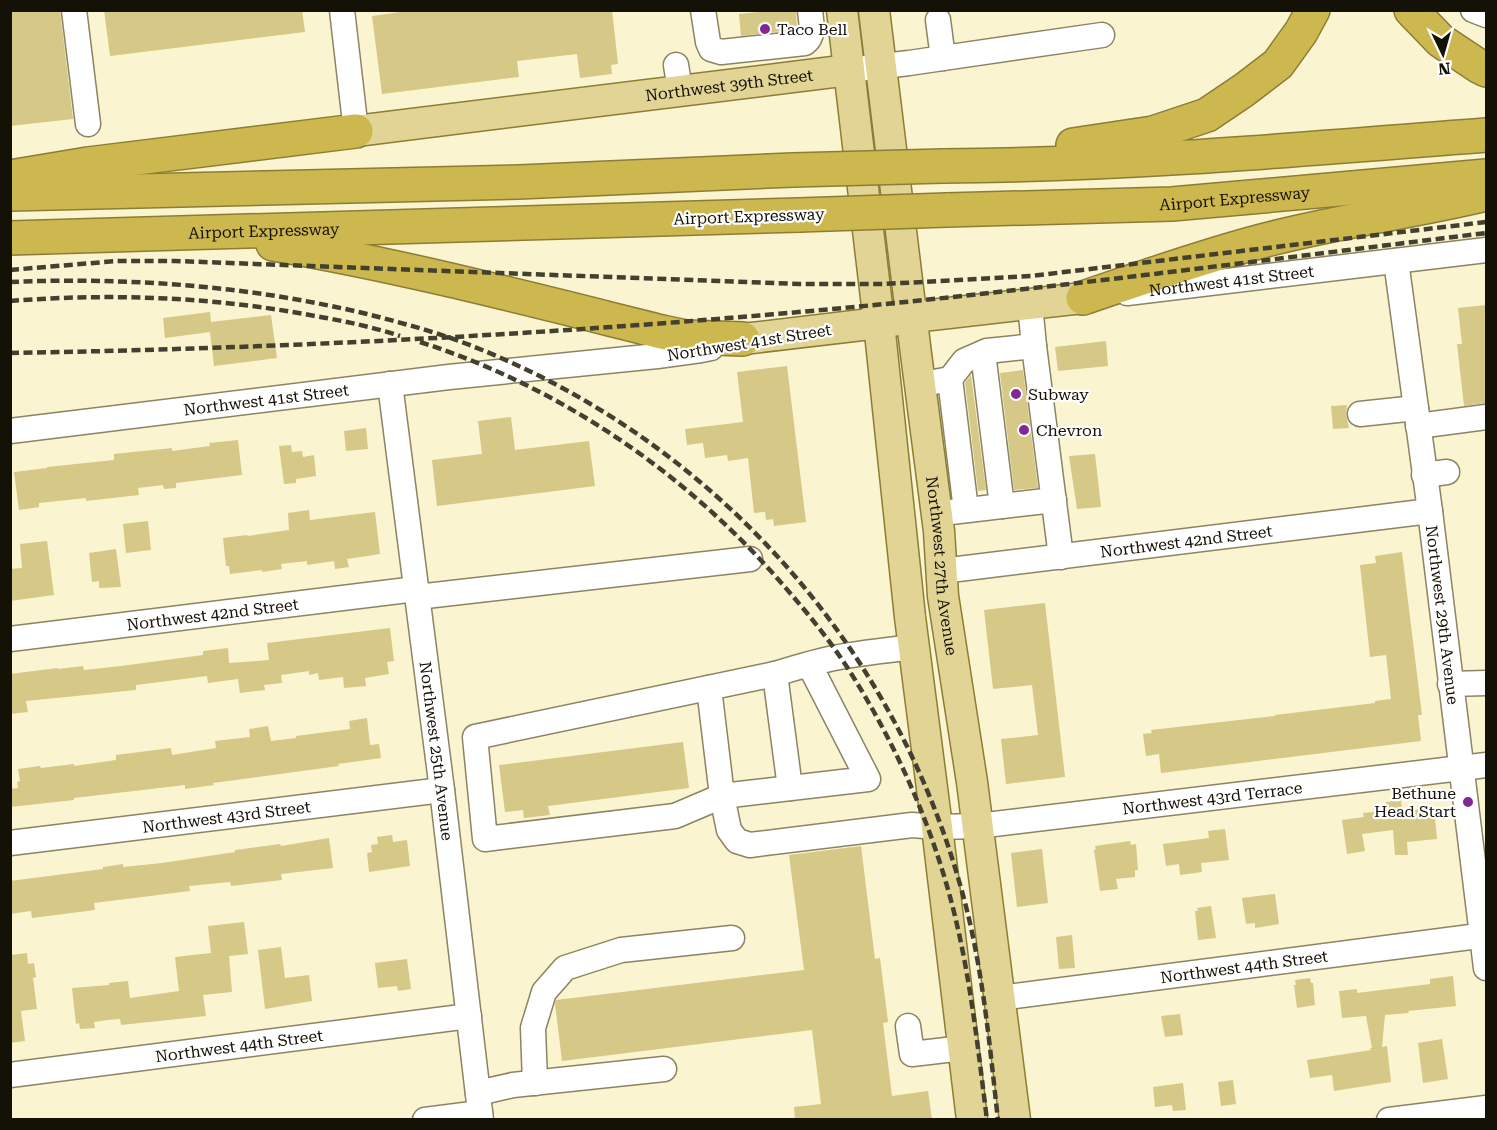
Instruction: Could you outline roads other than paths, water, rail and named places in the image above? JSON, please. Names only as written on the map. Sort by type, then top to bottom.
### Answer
[{"type":"highway","points":[[943,166],[1153,132],[1207,115],[1278,64],[1301,32],[1312,10]]},
{"type":"highway","points":[[1411,10],[1442,41],[1486,70]]},
{"type":"highway","points":[[10,177],[88,164],[356,131]]},
{"type":"highway","points":[[10,194],[519,182],[793,170],[1021,165],[1164,159],[1486,135]]},
{"type":"highway","name":"Airport Expressway","points":[[10,238],[1172,204],[1486,176]]},
{"type":"highway","points":[[1083,298],[1263,240],[1486,194]]},
{"type":"highway","points":[[206,232],[389,266],[686,337],[743,339]]},
{"type":"main road","points":[[842,10],[900,510],[910,617],[972,1119]]},
{"type":"main road","name":"Northwest 27th Avenue","points":[[874,10],[920,385],[952,512],[942,571],[943,596],[972,782],[1015,1119]]},
{"type":"main road","name":"Northwest 39th Street","points":[[356,131],[553,103],[678,77],[849,70]]},
{"type":"main road","name":"Northwest 41st Street","points":[[743,339],[1083,298]]},
{"type":"main road","points":[[900,510],[916,531],[924,555],[942,571],[921,595],[910,617]]},
{"type":"street","points":[[74,10],[88,124]]},
{"type":"street","points":[[342,10],[356,131]]},
{"type":"street","points":[[703,10],[708,42],[711,49],[721,52],[805,43],[810,39],[812,30],[810,10]]},
{"type":"street","points":[[1473,10],[1486,15]]},
{"type":"street","points":[[938,20],[943,58]]},
{"type":"street","name":"Northwest 39th Street","points":[[849,70],[1102,36]]},
{"type":"street","name":"Northwest 41st Street","points":[[1083,298],[1486,250]]},
{"type":"street","name":"Northwest 29th Avenue","points":[[1396,261],[1429,416],[1435,473],[1430,511],[1450,684],[1485,935],[1486,968]]},
{"type":"street","points":[[1030,304],[1061,557]]},
{"type":"street","name":"Northwest 41st Street","points":[[10,431],[390,384],[657,356],[701,350],[743,339]]},
{"type":"street","points":[[1034,346],[987,351],[964,361],[950,379],[952,512],[1054,500]]},
{"type":"street","points":[[983,353],[1002,506]]},
{"type":"street","points":[[920,385],[950,379]]},
{"type":"street","name":"Northwest 25th Avenue","points":[[390,384],[480,1108]]},
{"type":"street","points":[[1360,414],[1486,417]]},
{"type":"street","name":"Northwest 42nd Street","points":[[942,571],[1430,511]]},
{"type":"street","name":"Northwest 42nd Street","points":[[10,639],[416,593],[750,559]]},
{"type":"street","points":[[809,664],[868,779],[722,796],[675,816],[485,839],[475,737],[775,674],[809,664],[836,657],[914,647]]},
{"type":"street","points":[[775,674],[790,788]]},
{"type":"street","points":[[1450,684],[1486,683]]},
{"type":"street","name":"Northwest 43rd Terrace","points":[[709,688],[722,796],[729,830],[737,841],[750,845],[912,825],[978,826],[1486,765]]},
{"type":"street","name":"Northwest 43rd Street","points":[[10,843],[442,790]]},
{"type":"street","name":"Northwest 44th Street","points":[[1000,998],[1485,935]]},
{"type":"street","points":[[535,1083],[533,1028],[544,992],[565,969],[621,950],[732,938]]},
{"type":"street","name":"Northwest 44th Street","points":[[10,1075],[469,1016]]},
{"type":"street","points":[[908,1026],[912,1054],[963,1048]]},
{"type":"street","points":[[430,1119],[480,1108],[513,1085],[664,1069]]},
{"type":"street","points":[[1389,1119],[1486,1108]]},
{"type":"railway","points":[[10,270],[117,261],[175,261],[799,284],[884,284],[1031,276],[1486,222]]},
{"type":"railway","points":[[10,353],[343,343],[564,330],[785,313],[969,295],[1486,233]]},
{"type":"railway","points":[[10,282],[100,281],[235,290],[323,304],[425,330],[459,341],[547,380],[629,428],[705,486],[773,552],[833,625],[885,705],[927,790],[959,881],[974,940],[984,999],[998,1120]]},
{"type":"railway","points":[[10,301],[87,297],[201,301],[326,318],[400,336]]},
{"type":"railway","points":[[420,342],[473,361],[525,384],[575,411],[668,475],[712,512],[752,551],[834,648],[863,692],[892,745],[917,801],[938,857],[955,915],[967,973],[987,1120]]},
{"type":"place","name":"Taco Bell","points":[[765,29]]},
{"type":"place","name":"Subway","points":[[1016,394]]},
{"type":"place","name":"Chevron","points":[[1024,430]]},
{"type":"place","name":"Bethune Head Start","points":[[1468,802]]}]
